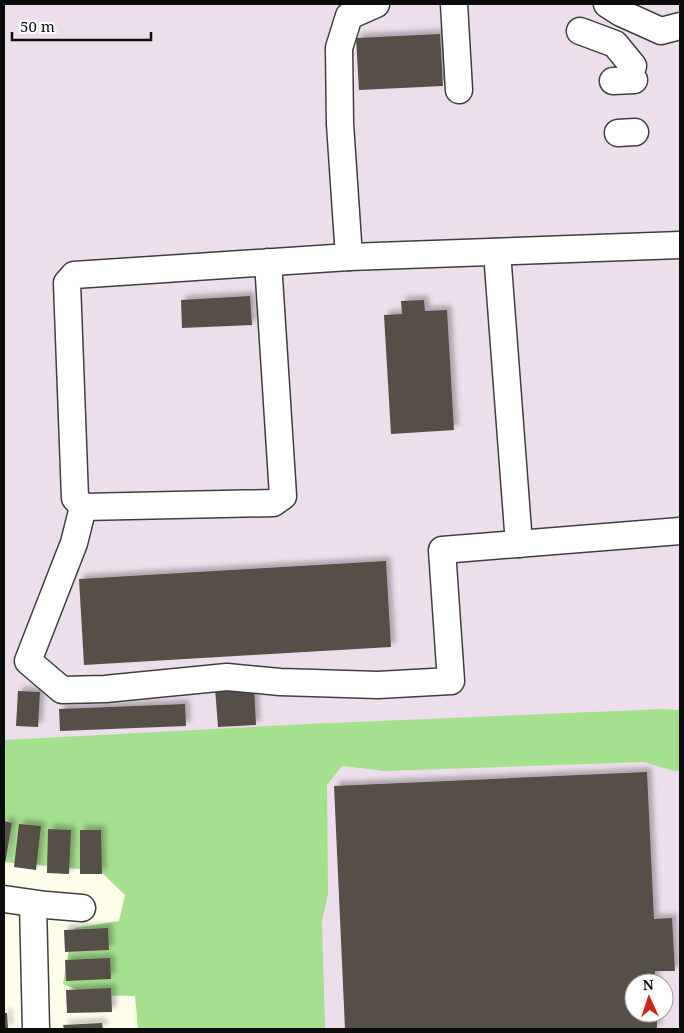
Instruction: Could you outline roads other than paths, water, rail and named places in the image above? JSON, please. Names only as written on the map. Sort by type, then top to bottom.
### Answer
[{"type":"street","points":[[349,258],[354,200],[350,149],[349,96],[339,48],[349,16],[376,4]]},
{"type":"street","points":[[454,4],[464,36],[459,90]]},
{"type":"street","points":[[608,4],[621,13],[661,31],[680,26]]},
{"type":"street","points":[[580,31],[615,44],[626,75]]},
{"type":"street","points":[[680,244],[268,262],[74,275],[67,283],[75,498],[82,508],[74,543],[28,661],[62,690],[105,689],[227,677],[280,682],[378,685],[451,681],[442,550],[680,531]]},
{"type":"street","points":[[497,252],[519,544]]},
{"type":"street","points":[[82,508],[273,503],[283,496],[268,262]]},
{"type":"street","points":[[4,899],[33,904],[82,908]]},
{"type":"street","points":[[33,904],[36,1023]]}]
